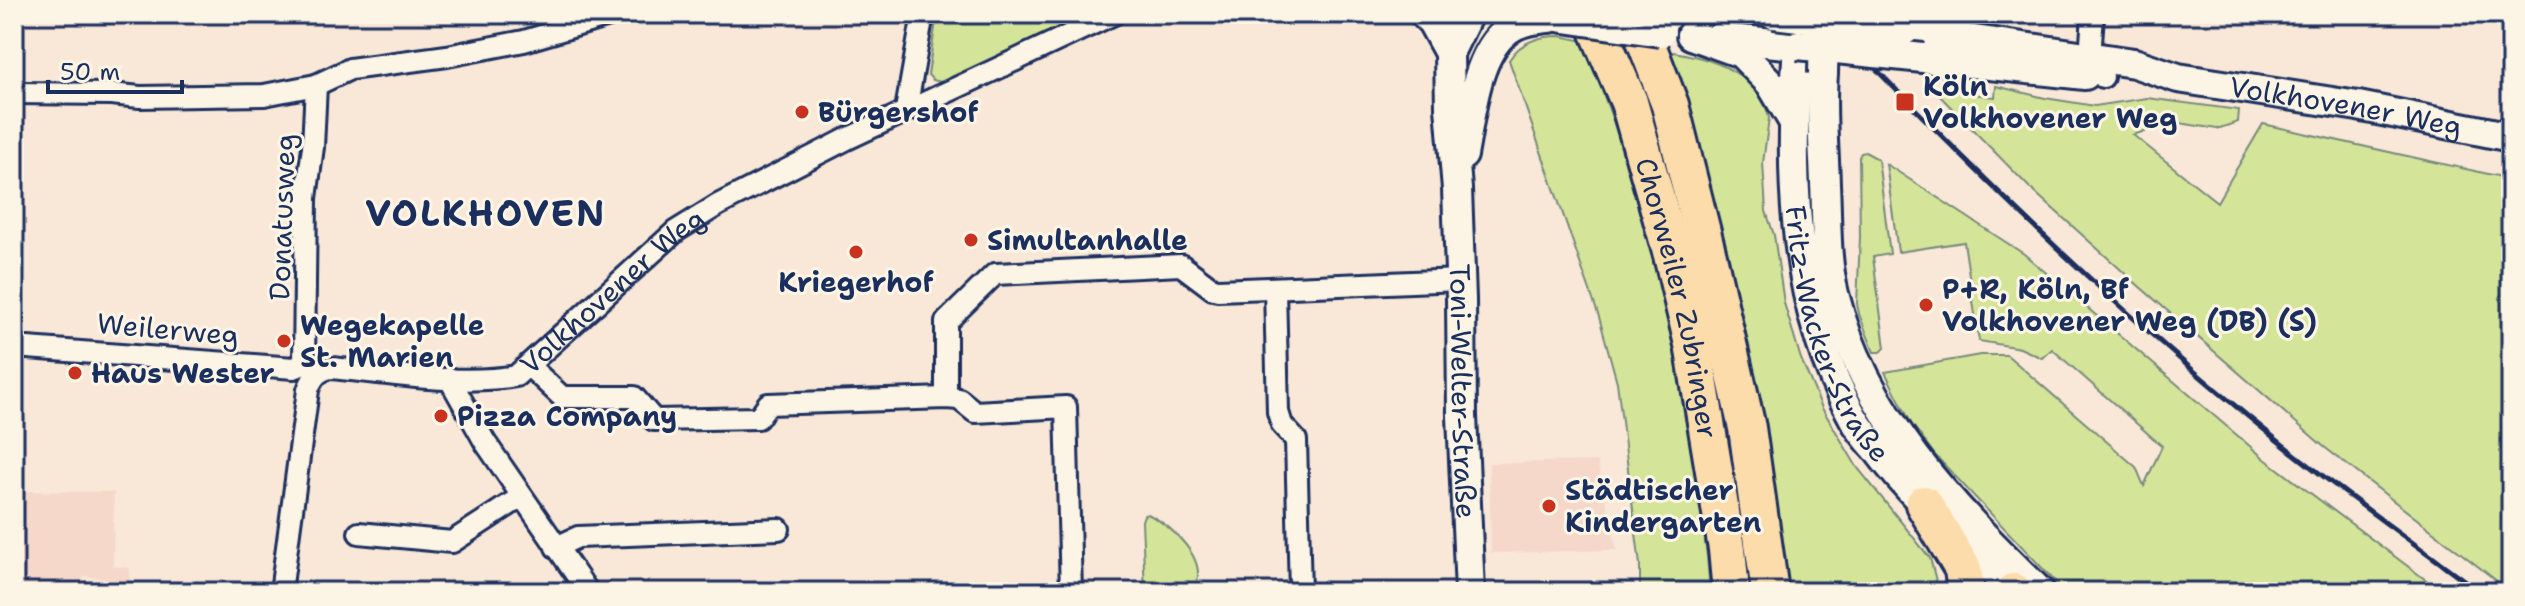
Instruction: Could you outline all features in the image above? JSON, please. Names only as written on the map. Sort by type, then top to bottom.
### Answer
[{"type":"highway","name":"Chorweiler Zubringer","points":[[1562,15],[1629,102],[1672,255],[1693,344],[1727,549],[1731,592]]},
{"type":"highway","name":"Chorweiler Zubringer","points":[[1648,23],[1708,256],[1747,428],[1772,583]]},
{"type":"highway","points":[[1924,504],[1963,569],[1966,592]]},
{"type":"highway","points":[[1724,592],[1727,549]]},
{"type":"street","points":[[14,93],[140,97],[264,95],[316,85],[350,69],[447,56],[524,41],[616,14]]},
{"type":"street","points":[[906,110],[923,14]]},
{"type":"street","name":"Volkhovener Weg","points":[[281,592],[308,390],[319,372],[331,368],[449,378],[516,376],[676,231],[718,205],[906,110],[1114,14]]},
{"type":"street","name":"Toni-Welter-Straße","points":[[1424,14],[1432,22],[1449,53]]},
{"type":"street","name":"Toni-Welter-Straße","points":[[1468,14],[1449,53],[1457,189],[1470,592]]},
{"type":"street","name":"Toni-Welter-Straße","points":[[1457,189],[1484,30],[1479,14]]},
{"type":"street","points":[[2093,14],[2097,68]]},
{"type":"street","name":"Volkhovener Weg","points":[[1562,15],[1648,23],[1691,35],[1799,36],[1905,30],[2097,68],[2131,81],[2178,78],[2358,106],[2511,137]]},
{"type":"street","name":"Toni-Welter-Straße","points":[[1477,83],[1499,37],[1515,25],[1562,15]]},
{"type":"street","points":[[1691,35],[1741,53],[1771,84],[1793,121]]},
{"type":"street","name":"Volkhovener Weg","points":[[1799,36],[1923,58],[2097,68]]},
{"type":"street","name":"Fritz-Wacker-Straße","points":[[1799,36],[1822,92],[1827,252],[1833,293],[1855,358],[1878,403],[1911,454],[2025,590]]},
{"type":"street","name":"Fritz-Wacker-Straße","points":[[1799,36],[1793,121],[1796,208],[1807,290],[1827,360],[1854,420],[1893,471],[1924,504],[2025,590]]},
{"type":"street","name":"Donatusweg","points":[[306,350],[306,198],[313,147],[316,85]]},
{"type":"street","points":[[946,398],[946,322],[995,274],[1181,265],[1218,290],[1460,280]]},
{"type":"street","points":[[1275,289],[1278,412],[1282,425],[1296,440],[1300,592]]},
{"type":"street","name":"Weilerweg","points":[[14,347],[294,368],[304,364],[306,350]]},
{"type":"street","points":[[529,366],[562,397],[634,397],[654,420],[758,418],[768,404],[946,398],[959,399],[975,412],[1066,407],[1071,592]]},
{"type":"street","points":[[449,378],[485,442],[588,592]]},
{"type":"street","points":[[359,533],[452,542],[521,497]]},
{"type":"street","points":[[556,547],[578,537],[779,529]]},
{"type":"shaded area","points":[[14,365],[17,365],[15,491],[114,492],[113,566],[130,568],[129,582],[84,576],[81,592],[14,592]]},
{"type":"shaded area","name":"Städtischer Kindergarten","points":[[1597,461],[1617,550],[1491,553],[1489,463]]},
{"type":"green space","points":[[937,14],[1085,14],[1080,21],[945,83],[928,75]]},
{"type":"green space","points":[[1560,36],[1584,41],[1628,162],[1666,312],[1684,402],[1710,592],[1640,592],[1640,565],[1617,382],[1599,317],[1509,60],[1531,41]]},
{"type":"green space","points":[[1673,52],[1732,70],[1745,79],[1764,102],[1769,118],[1763,163],[1766,211],[1774,235],[1784,303],[1801,359],[1822,408],[1857,467],[1930,558],[1939,592],[1787,592],[1665,53]]},
{"type":"green space","points":[[1996,86],[2095,106],[2147,98],[2239,110],[2238,122],[2217,129],[2173,122],[2133,135],[2217,202],[2263,124],[2511,179],[2511,592],[2323,446],[2139,286],[2030,188],[1931,87],[1995,97]]},
{"type":"green space","points":[[1865,152],[1878,159],[1890,254],[1873,257],[1885,348],[1881,352],[1874,352],[1857,304],[1859,157]]},
{"type":"green space","points":[[1886,164],[2024,254],[2265,459],[2442,592],[2065,592],[1935,455],[1911,423],[1885,372],[1980,355],[2007,355],[2136,467],[2144,486],[2162,446],[2052,349],[2042,358],[2020,348],[1979,341],[1964,242],[1898,252]]},
{"type":"green space","points":[[1148,514],[1185,544],[1197,565],[1195,587],[1178,592],[1145,592],[1142,521]]},
{"type":"railway","points":[[1823,14],[1985,179],[2154,337],[2297,456],[2480,592]]},
{"type":"place","name":"Köln Volkhovener Weg","points":[[1905,102]]},
{"type":"place","name":"Bürgershof","points":[[802,112]]},
{"type":"place","name":"Simultanhalle","points":[[971,240]]},
{"type":"place","name":"Kriegerhof","points":[[856,252]]},
{"type":"place","name":"P+R, Köln, Bf Volkhovener Weg (DB) (S)","points":[[1926,305]]},
{"type":"place","name":"Wegekapelle St. Marien","points":[[284,341]]},
{"type":"place","name":"Haus Wester","points":[[75,373]]},
{"type":"place","name":"Pizza Company","points":[[441,416]]},
{"type":"place","name":"Städtischer Kindergarten","points":[[1549,506]]},
{"type":"district","name":"VOLKHOVEN","points":[[486,213]]}]
